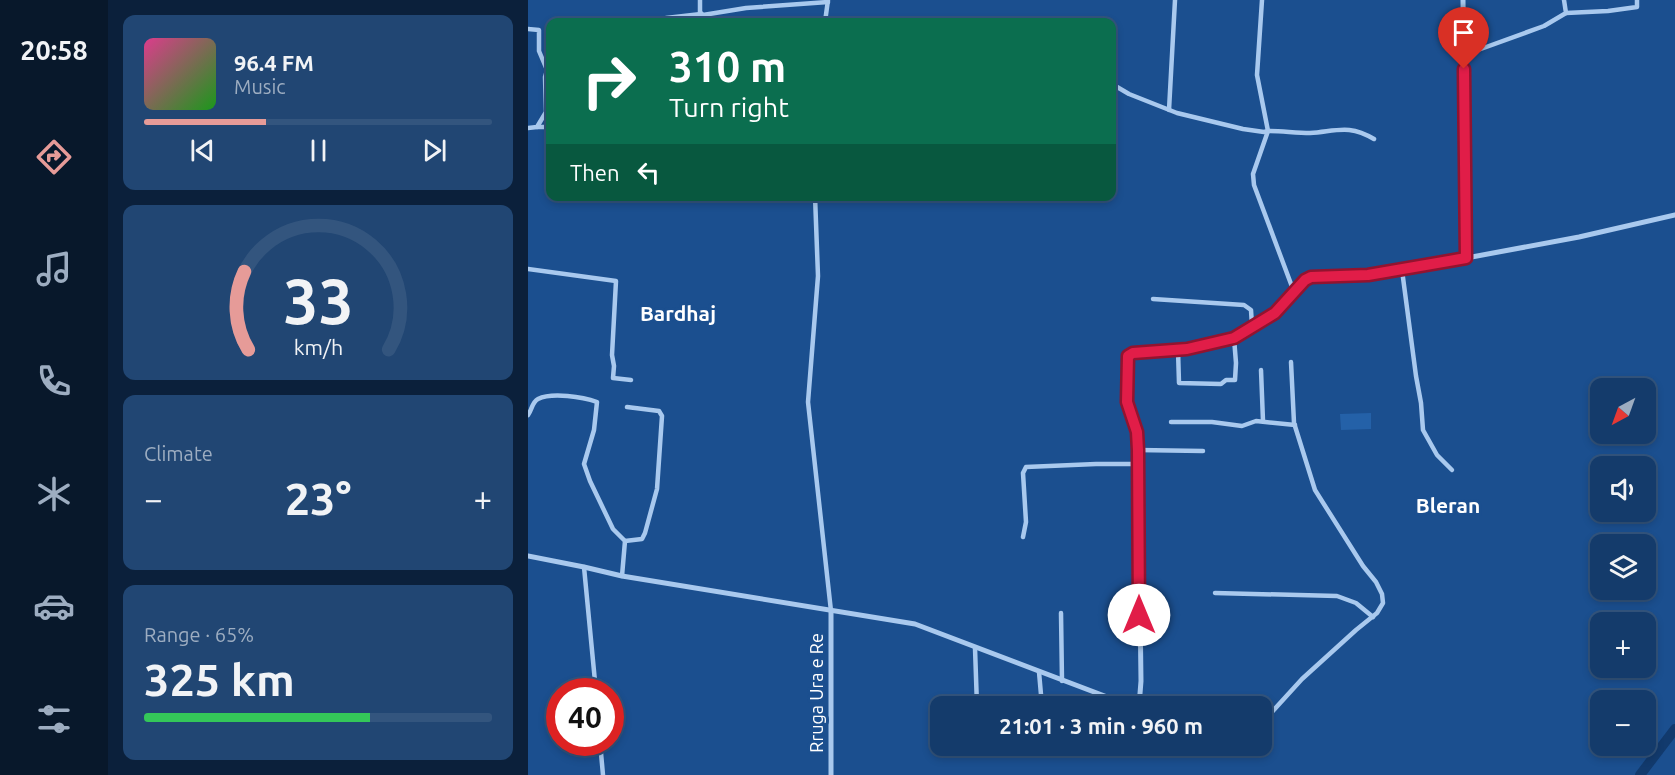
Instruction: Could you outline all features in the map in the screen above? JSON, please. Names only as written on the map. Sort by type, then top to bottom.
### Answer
[{"type":"street","points":[[700,0],[700,14]]},
{"type":"street","points":[[1169,110],[1174,0]]},
{"type":"street","points":[[1262,0],[1257,75],[1268,131],[1253,174],[1254,185],[1294,292]]},
{"type":"street","points":[[1463,0],[1466,258]]},
{"type":"street","points":[[1564,0],[1566,14]]},
{"type":"street","points":[[1464,55],[1544,26],[1566,14],[1637,7],[1637,0]]},
{"type":"street","points":[[666,18],[828,1],[826,18]]},
{"type":"street","points":[[528,29],[538,30],[539,51],[546,64]]},
{"type":"street","points":[[537,127],[546,112],[544,77],[546,74]]},
{"type":"street","points":[[1116,86],[1169,110],[1243,129],[1311,133],[1339,128],[1354,130],[1374,139]]},
{"type":"street","points":[[528,128],[546,127]]},
{"type":"street","points":[[815,201],[818,276],[808,402],[831,611]]},
{"type":"street","points":[[1140,696],[1139,464],[1137,432],[1127,402],[1128,356],[1133,353],[1178,350],[1215,344],[1234,338],[1275,313],[1305,280],[1317,275],[1368,275],[1402,270],[1579,237],[1675,215]]},
{"type":"street","points":[[528,269],[618,282],[612,355],[613,378],[631,380]]},
{"type":"street","points":[[1402,270],[1423,430],[1437,455],[1452,470]]},
{"type":"street","points":[[1153,299],[1244,304],[1251,310],[1252,326]]},
{"type":"street","points":[[1178,350],[1179,383],[1222,384],[1226,380],[1235,380],[1234,338]]},
{"type":"street","points":[[1272,712],[1302,679],[1373,617],[1383,603],[1382,594],[1315,490],[1295,425],[1291,362]]},
{"type":"street","points":[[1261,370],[1263,421]]},
{"type":"street","points":[[528,415],[534,402],[539,398],[569,396],[597,402],[594,430],[584,464],[613,529],[625,541],[622,576]]},
{"type":"street","points":[[625,541],[642,539],[652,508],[657,489],[662,416],[659,411],[627,407]]},
{"type":"street","points":[[1171,422],[1212,422],[1242,426],[1263,421],[1295,425]]},
{"type":"street","points":[[1138,450],[1203,451]]},
{"type":"street","points":[[1023,537],[1026,522],[1023,474],[1026,467],[1139,464]]},
{"type":"street","points":[[528,556],[622,576],[915,624],[1103,696]]},
{"type":"street","points":[[585,567],[595,678]]},
{"type":"street","points":[[1215,593],[1336,596],[1356,603],[1373,617]]},
{"type":"street","name":"Rruga Ura e Re","points":[[831,611],[831,775]]},
{"type":"street","points":[[1061,613],[1062,681]]},
{"type":"street","points":[[975,648],[977,696]]},
{"type":"street","points":[[1039,672],[1041,696]]},
{"type":"street","points":[[601,756],[603,775]]},
{"type":"shaded area","points":[[1371,413],[1371,429],[1341,430],[1340,414]]},
{"type":"waterway","points":[[1640,775],[1675,729]]},
{"type":"district","name":"Bardhaj","points":[[678,313]]},
{"type":"district","name":"Bleran","points":[[1448,505]]},
{"type":"route","points":[[1139,615],[1138,450],[1137,432],[1127,402],[1128,354],[1187,349],[1234,338],[1275,313],[1305,280],[1317,275],[1368,275],[1466,258],[1464,69]]}]
